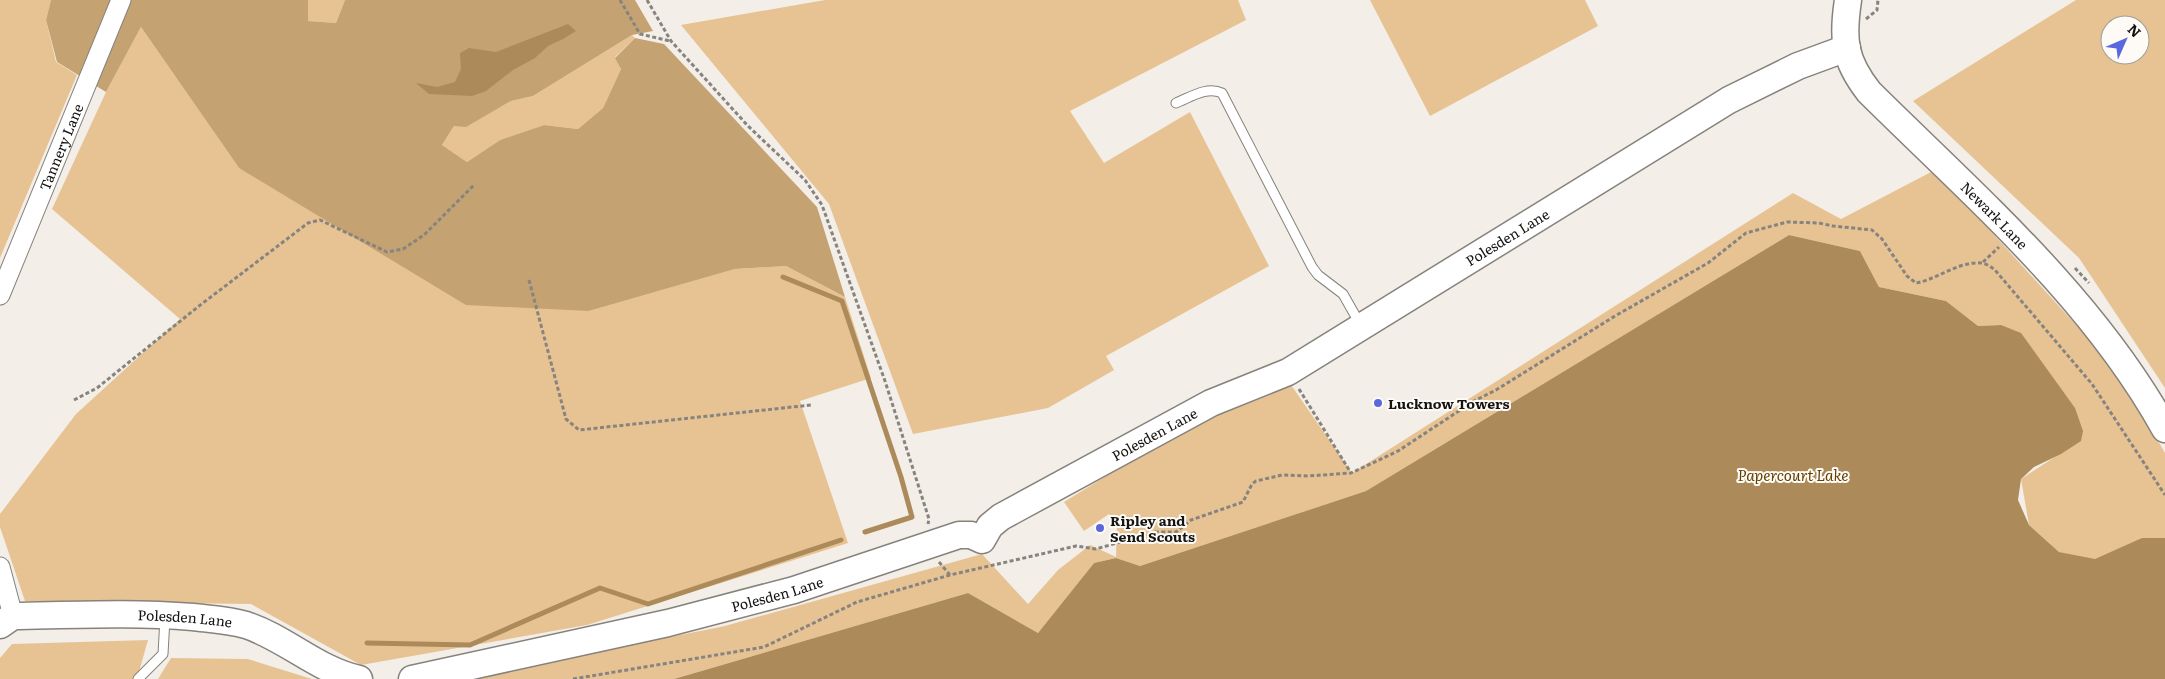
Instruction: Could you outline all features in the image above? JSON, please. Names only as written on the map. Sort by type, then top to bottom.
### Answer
[{"type":"street","name":"Tannery Lane","points":[[0,295],[121,0]]},
{"type":"street","name":"Newark Lane","points":[[1848,0],[1845,34],[1853,71],[1869,92],[2013,234],[2082,308],[2132,376],[2165,428]]},
{"type":"street","name":"Polesden Lane","points":[[412,679],[668,623],[794,590],[959,535],[971,535],[985,542],[990,526],[1001,517],[1211,403],[1288,372],[1729,100],[1798,66],[1847,48]]},
{"type":"street","points":[[0,567],[7,620]]},
{"type":"street","name":"Polesden Lane","points":[[7,620],[164,615],[209,619],[245,625],[282,641],[323,667],[344,676],[359,679]]},
{"type":"lane","points":[[1176,103],[1207,90],[1215,90],[1222,93],[1312,267],[1318,275],[1343,294],[1362,326]]},
{"type":"lane","points":[[138,679],[163,654],[164,615]]},
{"type":"path","points":[[620,0],[640,34],[671,41]]},
{"type":"path","points":[[647,0],[671,41],[748,126],[805,180],[822,205],[885,381],[928,519],[925,546]]},
{"type":"path","points":[[74,400],[97,388],[199,306],[308,223],[320,220],[387,252],[402,249],[424,235],[475,184]]},
{"type":"path","points":[[573,679],[764,647],[857,602],[950,575],[1076,546],[1096,549],[1155,532],[1176,532],[1191,520],[1243,502],[1252,484],[1256,481],[1282,475],[1308,476],[1351,473],[1398,451],[1474,401],[1496,390],[1615,316],[1708,263],[1746,233],[1787,222],[1806,222],[1872,230],[1882,239],[1907,276],[1916,283],[1926,281],[1968,264],[1983,262],[1995,270],[2092,384],[2165,495]]},
{"type":"path","points":[[529,280],[566,419],[579,430],[811,405]]},
{"type":"path","points":[[1288,372],[1351,473]]},
{"type":"shaded area","points":[[0,0],[51,0],[46,20],[56,62],[77,75],[0,258]]},
{"type":"shaded area","points":[[51,0],[308,0],[308,21],[336,23],[345,0],[635,0],[653,31],[632,35],[533,96],[511,101],[466,127],[454,126],[442,145],[467,162],[500,140],[544,125],[578,129],[603,108],[621,69],[615,58],[635,38],[664,44],[817,207],[845,297],[786,266],[735,269],[589,311],[466,305],[239,168],[141,27],[106,92],[57,62],[46,20]]},
{"type":"shaded area","points":[[308,0],[345,0],[336,23],[307,21]]},
{"type":"shaded area","points":[[825,0],[1238,0],[1246,20],[1070,111],[1104,163],[1190,112],[1269,266],[1106,356],[1114,370],[1048,408],[913,434],[829,204],[681,25]]},
{"type":"shaded area","points":[[1370,0],[1585,0],[1598,26],[1430,116]]},
{"type":"shaded area","points":[[2076,0],[2165,0],[2165,388],[2079,258],[1913,101]]},
{"type":"shaded area","points":[[141,27],[239,168],[589,311],[735,269],[786,266],[845,297],[871,378],[800,401],[848,543],[587,625],[361,665],[251,604],[25,601],[0,527],[0,514],[76,414],[180,319],[52,209],[106,92]]},
{"type":"shaded area","points":[[632,35],[635,38],[615,57],[621,69],[603,108],[578,129],[544,125],[500,140],[467,162],[442,145],[454,126],[466,126],[511,101],[533,96]]},
{"type":"shaded area","points":[[1935,170],[2117,370],[2165,453],[2165,538],[2095,560],[2059,552],[2029,525],[2021,479],[2081,440],[2001,325],[1978,326],[1946,301],[1879,287],[1860,251],[1789,235],[1366,491],[1140,566],[1116,558],[1094,563],[1038,633],[968,593],[674,679],[460,679],[725,626],[982,554],[1028,604],[1058,570],[1090,545],[1116,557],[1117,525],[1109,514],[1084,531],[1064,502],[1165,440],[1289,382],[1352,473],[1793,193],[1841,219]]},
{"type":"shaded area","points":[[148,640],[137,679],[0,679],[0,658],[12,644]]},
{"type":"shaded area","points":[[171,658],[248,659],[312,679],[158,679]]},
{"type":"water","points":[[568,24],[576,31],[548,46],[535,58],[513,70],[486,91],[472,96],[429,94],[416,83],[437,87],[455,82],[461,69],[460,53],[469,48],[496,52]]},
{"type":"water","name":"Papercourt Lake","points":[[1789,235],[1860,251],[1879,287],[1946,301],[1978,326],[2001,325],[2021,333],[2075,408],[2083,431],[2081,441],[2061,454],[2034,467],[2021,479],[2018,500],[2029,525],[2059,552],[2095,559],[2142,538],[2165,538],[2165,679],[674,679],[968,593],[1038,633],[1094,563],[1116,558],[1140,566],[1366,491]]},
{"type":"waterway","points":[[783,277],[842,301],[901,477],[912,517],[865,532]]},
{"type":"waterway","points":[[367,643],[470,645],[600,588],[648,604],[841,540]]},
{"type":"place","name":"Lucknow Towers","points":[[1378,403]]},
{"type":"place","name":"Ripley and Send Scouts","points":[[1100,528]]}]
